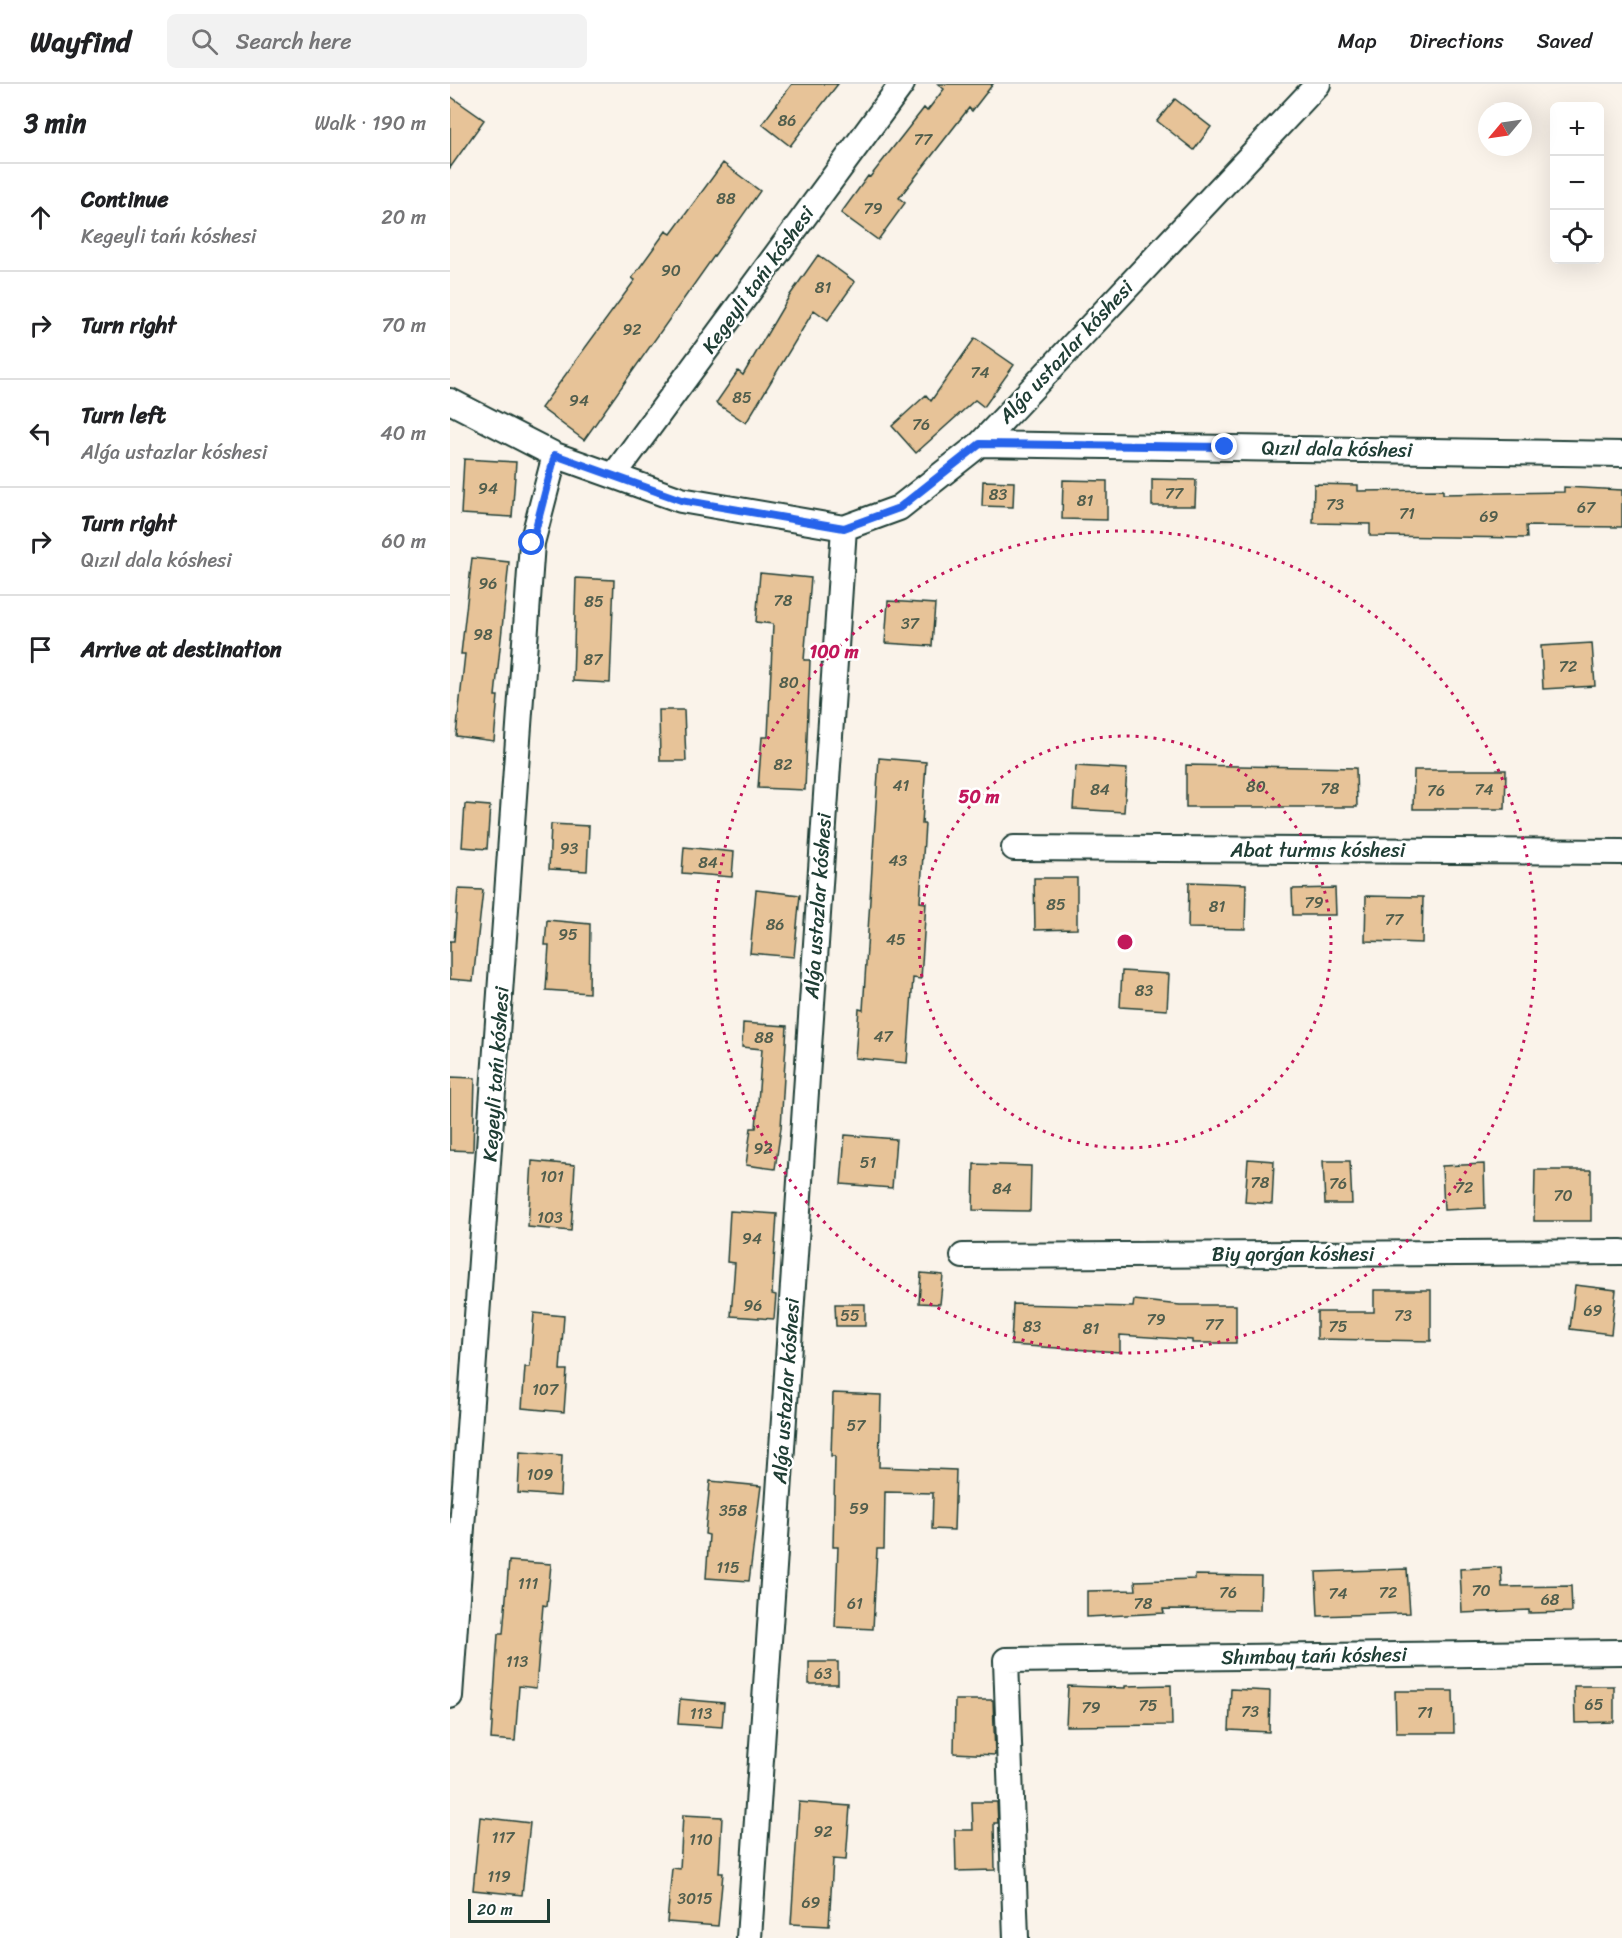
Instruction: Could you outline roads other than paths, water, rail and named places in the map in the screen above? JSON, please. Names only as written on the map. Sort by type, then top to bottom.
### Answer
[{"type":"street","name":"Kegeyli tańı kóshesi","points":[[614,475],[902,84]]},
{"type":"street","name":"Alǵa ustazlar kóshesi","points":[[749,1938],[844,528],[899,508],[980,444],[1318,84]]},
{"type":"street","points":[[450,401],[555,455],[681,500],[844,528]]},
{"type":"street","name":"Qızıl dala kóshesi","points":[[980,444],[1622,454]]},
{"type":"street","name":"Kegeyli tańı kóshesi","points":[[450,1696],[532,543],[555,455]]},
{"type":"street","name":"Abat turmıs kóshesi","points":[[1014,848],[1622,852]]},
{"type":"street","name":"Biy qorǵan kóshesi","points":[[963,1256],[1622,1252]]},
{"type":"street","name":"Shımbay tańı kóshesi","points":[[1016,1938],[1006,1660],[1622,1652]]}]
